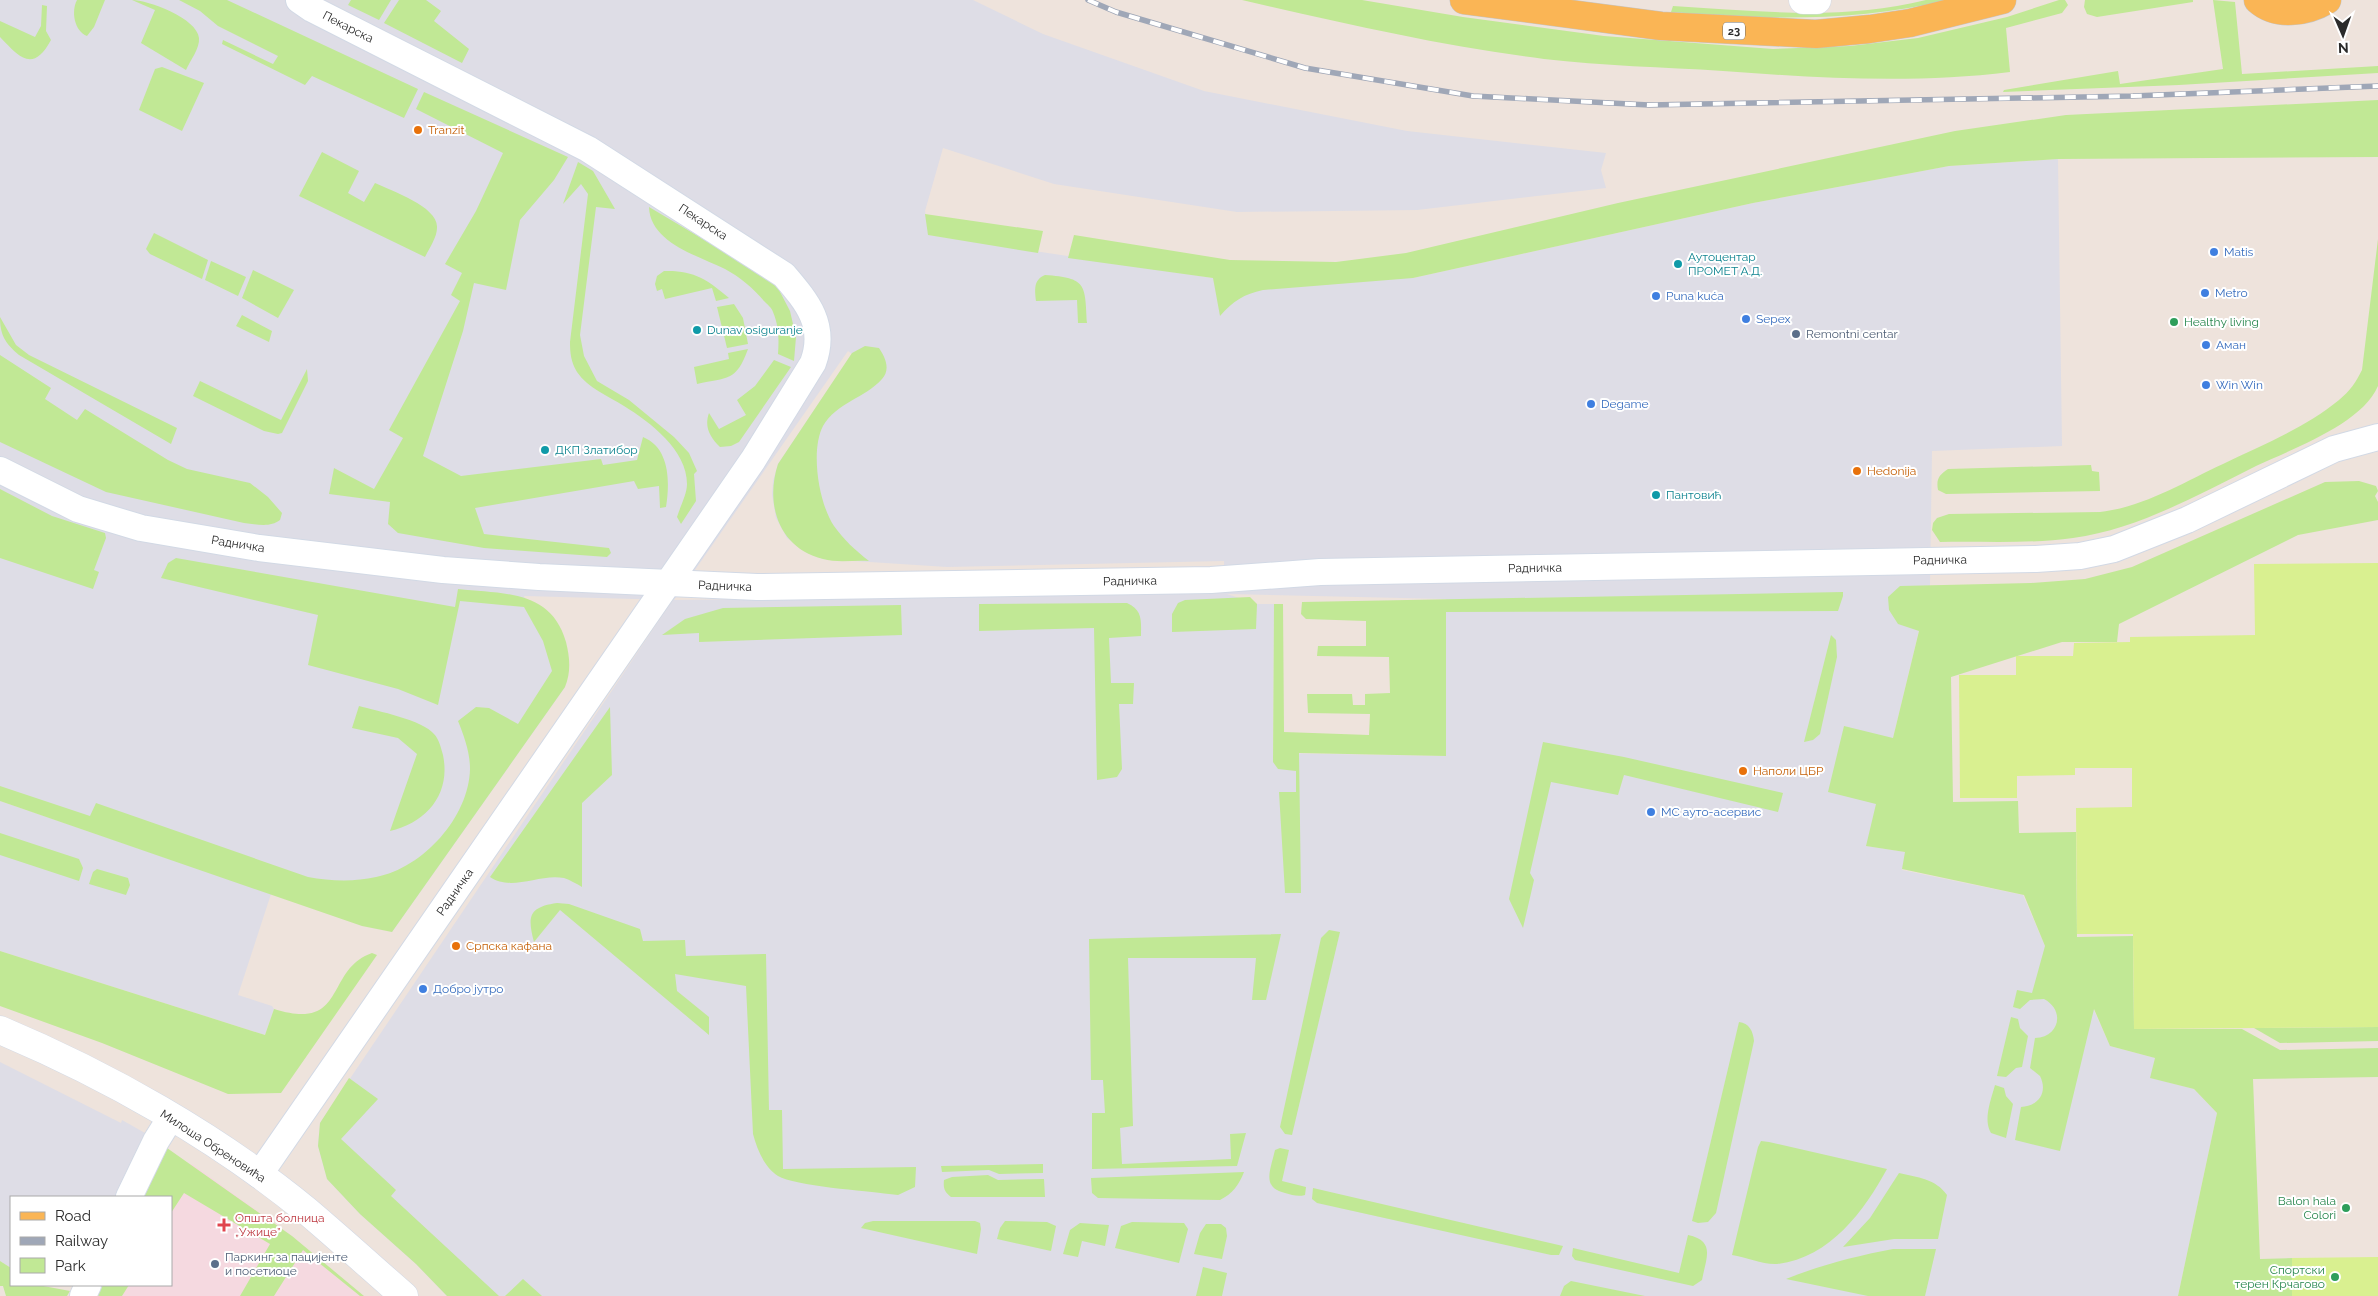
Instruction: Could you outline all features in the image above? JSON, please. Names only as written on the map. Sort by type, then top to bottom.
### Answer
[{"type":"main road","name":"23","points":[[1464,0],[1661,26],[1816,34],[1870,30],[1910,23],[2002,0]]},
{"type":"main road","points":[[2258,0],[2274,9],[2288,11],[2303,10],[2327,0]]},
{"type":"street","name":"Пекарска","points":[[299,0],[312,9],[588,149],[784,275],[803,297],[815,319],[818,334],[818,349],[813,362],[753,460],[667,584]]},
{"type":"street","points":[[1803,0],[1817,0]]},
{"type":"street","name":"Радничка","points":[[0,470],[78,509],[160,532],[259,548],[443,570],[667,584],[766,587],[1210,580],[1320,572],[2036,559],[2080,556],[2114,549],[2156,534],[2334,449],[2378,437]]},
{"type":"street","name":"Радничка","points":[[259,1175],[667,584]]},
{"type":"street","name":"Милоша Обреновића","points":[[0,1030],[90,1072],[171,1118],[259,1175],[306,1211],[404,1296]]},
{"type":"street","points":[[130,1196],[156,1141],[171,1118]]},
{"type":"shaded area","points":[[0,0],[973,0],[1043,34],[1204,91],[1407,131],[1606,153],[1601,170],[1606,188],[1417,210],[1237,212],[1054,184],[943,148],[925,211],[929,235],[1213,278],[1413,278],[1753,203],[1949,166],[2058,159],[2062,446],[1932,451],[1930,585],[1867,846],[1906,852],[1902,870],[2023,895],[2045,946],[2093,1008],[2110,1046],[2155,1058],[2151,1078],[2194,1089],[2217,1113],[2178,1296],[447,1296],[416,1264],[360,1214],[327,1179],[318,1146],[320,1123],[673,600],[524,596],[565,687],[392,932],[0,794]],"holes":[[[848,351],[852,354],[778,464],[773,481],[772,495],[776,518],[787,538],[807,553],[823,559],[947,567],[1224,561],[1225,593],[674,600]],[[1227,594],[1446,599],[1446,756],[1273,753],[1274,604],[1257,604]]]},
{"type":"shaded area","points":[[0,801],[271,894],[238,995],[272,1006],[274,1009],[265,1035],[0,951]]},
{"type":"shaded area","points":[[0,1062],[121,1123],[122,1120],[145,1133],[115,1196],[10,1196],[10,1267],[0,1261]]},
{"type":"shaded area","name":"Општа болница „Ужице”","points":[[192,1164],[292,1236],[364,1296],[97,1296],[102,1286],[172,1286],[172,1196],[145,1196]]},
{"type":"green space","points":[[77,0],[105,0],[94,27],[87,36],[79,30],[75,20],[74,10]]},
{"type":"green space","points":[[132,0],[149,3],[171,12],[181,17],[196,31],[199,38],[198,46],[186,70],[141,43],[155,10]]},
{"type":"green space","points":[[179,0],[227,0],[418,89],[404,118],[312,76],[305,85],[222,44],[223,40],[273,64],[278,56],[218,26],[200,11]]},
{"type":"green space","points":[[351,0],[391,0],[379,20],[348,5]]},
{"type":"green space","points":[[399,0],[426,0],[441,11],[434,21],[469,49],[462,63],[384,23]]},
{"type":"green space","points":[[1242,0],[1362,0],[1463,17],[1604,36],[1773,49],[1850,46],[1918,38],[2007,17],[2059,0],[2065,0],[2068,5],[2062,13],[2006,28],[2010,72],[1938,78],[1866,79],[1611,65],[1544,59],[1430,41]]},
{"type":"green space","points":[[1926,0],[1948,0],[1913,7],[1844,16],[1775,18],[1671,12],[1673,6],[1768,12],[1832,12],[1895,6]]},
{"type":"green space","points":[[2085,0],[2193,0],[2193,2],[2097,17],[2087,14],[2084,7]]},
{"type":"green space","points":[[2213,0],[2235,2],[2242,74],[2378,66],[2378,73],[2179,85],[2003,92],[2004,90],[2118,71],[2120,84],[2223,69]]},
{"type":"green space","points":[[42,5],[47,6],[46,31],[51,40],[38,56],[26,59],[14,51],[0,37],[0,21],[35,37],[41,26]]},
{"type":"green space","points":[[162,67],[204,83],[182,131],[139,110],[155,69]]},
{"type":"green space","points":[[424,92],[568,157],[554,180],[520,220],[506,290],[474,283],[463,331],[423,456],[461,476],[601,459],[603,465],[637,460],[643,437],[659,449],[663,457],[668,477],[666,507],[660,508],[659,486],[638,489],[634,481],[475,508],[484,534],[609,548],[611,553],[607,557],[484,548],[398,533],[388,524],[390,502],[329,494],[334,468],[374,489],[403,438],[389,430],[460,301],[451,295],[462,273],[445,264],[476,211],[503,153],[416,109]]},
{"type":"green space","points":[[2378,100],[2378,157],[2058,159],[1949,166],[1753,203],[1413,278],[1263,290],[1239,299],[1220,316],[1213,278],[1068,258],[1074,235],[1230,260],[1336,262],[1406,253],[1618,203],[1955,131],[2066,115]]},
{"type":"green space","points":[[322,152],[359,171],[348,193],[364,202],[375,183],[403,195],[431,213],[436,220],[437,232],[425,257],[299,196]]},
{"type":"green space","points":[[578,162],[593,171],[615,209],[596,207],[580,335],[584,356],[597,381],[629,400],[674,437],[689,453],[697,471],[694,474],[696,501],[681,524],[677,517],[685,496],[687,484],[681,460],[674,449],[645,420],[587,383],[577,372],[572,361],[570,342],[588,194],[581,184],[563,204]]},
{"type":"green space","points":[[649,207],[757,271],[778,288],[790,311],[796,337],[794,361],[778,354],[775,317],[769,306],[751,287],[736,276],[678,247],[667,239],[651,219]]},
{"type":"green space","points":[[925,214],[1043,231],[1038,253],[928,235]]},
{"type":"green space","points":[[154,233],[208,260],[202,279],[150,254],[146,249]]},
{"type":"green space","points":[[2378,239],[2378,386],[2370,400],[2342,424],[2190,499],[2121,527],[2097,534],[2057,540],[1940,542],[1932,530],[1933,523],[1937,518],[1949,514],[2100,512],[2132,505],[2163,493],[2268,443],[2298,428],[2326,410],[2346,393],[2362,370]]},
{"type":"green space","points":[[211,261],[246,277],[238,296],[205,280]]},
{"type":"green space","points":[[253,270],[294,290],[278,318],[242,298]]},
{"type":"green space","points":[[664,271],[692,274],[714,286],[729,298],[716,301],[712,288],[665,299],[662,289],[657,291],[655,284],[657,276]]},
{"type":"green space","points":[[1045,275],[1069,278],[1081,286],[1086,299],[1087,323],[1078,323],[1077,300],[1036,301],[1035,289],[1038,280]]},
{"type":"green space","points":[[734,304],[743,318],[748,344],[727,348],[717,307]]},
{"type":"green space","points":[[242,315],[272,331],[269,342],[236,326]]},
{"type":"green space","points":[[0,317],[16,345],[29,355],[177,428],[171,444],[19,355],[4,338]]},
{"type":"green space","points":[[865,346],[879,348],[887,367],[885,375],[875,386],[843,406],[829,418],[823,426],[819,437],[817,463],[820,491],[834,526],[854,549],[869,561],[828,560],[808,553],[795,545],[786,534],[779,522],[775,508],[773,494],[774,479],[778,464],[852,353]]},
{"type":"green space","points":[[748,349],[744,360],[735,373],[724,379],[697,384],[694,367],[729,359],[728,353]]},
{"type":"green space","points":[[0,355],[51,388],[45,399],[77,420],[85,409],[168,460],[187,469],[250,483],[268,497],[282,513],[280,520],[267,525],[244,523],[106,492],[0,442]]},
{"type":"green space","points":[[774,360],[791,367],[739,442],[731,446],[720,447],[709,432],[707,423],[709,413],[719,429],[746,415],[737,400],[755,386]]},
{"type":"green space","points":[[307,369],[308,381],[282,433],[278,434],[264,431],[193,396],[200,381],[281,420]]},
{"type":"green space","points":[[2091,465],[2092,471],[2099,472],[2100,491],[1946,494],[1938,490],[1937,483],[1942,473],[1948,469]]},
{"type":"green space","points":[[2359,481],[2376,486],[2378,491],[2375,496],[2378,502],[2378,520],[2298,535],[2119,624],[2117,642],[2062,642],[1951,677],[1953,802],[2018,801],[2019,833],[2076,832],[2077,937],[2133,936],[2134,1029],[2242,1029],[2280,1050],[2378,1048],[2378,1077],[2253,1079],[2260,1259],[2292,1258],[2292,1296],[2178,1296],[2217,1113],[2194,1089],[2150,1078],[2155,1058],[2110,1046],[2094,1009],[2060,1151],[2015,1140],[2021,1107],[2033,1104],[2042,1093],[2043,1087],[2040,1076],[2030,1068],[2035,1038],[2050,1033],[2057,1022],[2055,1010],[2044,999],[2030,1000],[2020,1009],[2013,1007],[2017,990],[2032,993],[2045,946],[2024,895],[1902,869],[1905,852],[1866,846],[1876,804],[1828,792],[1844,726],[1893,738],[1919,631],[1898,624],[1889,610],[1888,597],[1900,586],[2031,583],[2085,579],[2132,567],[2325,482]]},
{"type":"green space","points":[[0,489],[52,516],[105,533],[106,538],[94,570],[99,572],[93,589],[0,558]]},
{"type":"green space","points":[[176,558],[455,607],[458,589],[508,594],[523,597],[537,603],[549,612],[559,625],[566,642],[569,659],[569,670],[565,687],[392,932],[362,926],[0,801],[0,786],[90,816],[96,803],[308,877],[333,880],[368,879],[393,872],[426,852],[440,838],[462,805],[468,787],[470,763],[468,750],[458,721],[476,707],[489,708],[518,724],[552,671],[543,641],[524,607],[460,601],[438,705],[398,689],[308,665],[318,615],[161,578],[168,563]]},
{"type":"green space","points":[[2378,563],[2378,1027],[2134,1029],[2133,934],[2077,934],[2076,808],[2132,807],[2132,768],[2075,768],[2075,775],[2017,776],[2017,798],[1960,798],[1959,675],[2016,675],[2016,656],[2073,656],[2074,643],[2130,642],[2130,637],[2255,635],[2254,564]]},
{"type":"green space","points":[[1843,592],[1838,611],[1446,612],[1446,756],[1299,753],[1301,893],[1285,893],[1279,792],[1296,792],[1296,771],[1278,769],[1273,762],[1274,604],[1283,604],[1284,732],[1369,735],[1370,714],[1308,713],[1307,694],[1352,694],[1353,705],[1365,705],[1365,694],[1390,693],[1389,657],[1317,656],[1318,646],[1366,646],[1366,621],[1306,619],[1301,614],[1302,602]]},
{"type":"green space","points":[[1250,597],[1257,604],[1256,629],[1172,632],[1172,614],[1178,603],[1185,600]]},
{"type":"green space","points":[[1127,603],[1136,609],[1140,616],[1141,636],[1109,638],[1111,683],[1134,683],[1133,704],[1119,704],[1122,769],[1117,777],[1097,780],[1094,628],[979,631],[979,604]]},
{"type":"green space","points":[[901,605],[902,635],[699,642],[699,633],[662,635],[685,619],[723,608]]},
{"type":"green space","points":[[1831,635],[1836,640],[1837,657],[1820,734],[1813,740],[1804,742]]},
{"type":"green space","points":[[359,706],[420,724],[437,738],[443,755],[445,769],[440,794],[425,813],[415,821],[390,831],[417,754],[398,738],[352,728]]},
{"type":"green space","points":[[610,707],[612,775],[582,803],[582,887],[564,878],[555,877],[507,883],[490,877]]},
{"type":"green space","points":[[1543,742],[1624,757],[1783,793],[1778,812],[1624,775],[1618,795],[1551,782],[1530,873],[1534,880],[1523,928],[1509,899]]},
{"type":"green space","points":[[0,833],[79,859],[83,868],[79,881],[0,855]]},
{"type":"green space","points":[[97,869],[128,878],[130,885],[126,895],[89,884],[93,872]]},
{"type":"green space","points":[[557,903],[569,904],[640,929],[643,941],[685,940],[686,956],[766,954],[769,1110],[782,1110],[783,1169],[916,1167],[915,1187],[898,1195],[799,1183],[778,1176],[769,1168],[762,1157],[753,1134],[746,986],[675,974],[677,991],[709,1017],[709,1035],[560,910],[534,942],[531,926],[532,914],[541,907]]},
{"type":"green space","points":[[1329,930],[1340,932],[1292,1135],[1285,1134],[1280,1127],[1321,938]]},
{"type":"green space","points":[[1281,934],[1266,1000],[1252,1000],[1256,958],[1128,958],[1133,1126],[1120,1128],[1122,1164],[1231,1159],[1230,1134],[1246,1133],[1237,1166],[1092,1169],[1092,1113],[1105,1113],[1103,1080],[1091,1080],[1089,939]]},
{"type":"green space","points":[[0,951],[265,1035],[274,1009],[297,1014],[314,1012],[325,1006],[347,972],[357,961],[372,953],[377,955],[281,1093],[228,1094],[102,1043],[0,1006]]},
{"type":"green space","points":[[2011,1017],[2018,1019],[2020,1028],[2028,1036],[2022,1067],[2016,1068],[2006,1077],[1997,1076]]},
{"type":"green space","points":[[1739,1022],[1750,1028],[1754,1041],[1716,1213],[1708,1222],[1698,1223],[1692,1221]]},
{"type":"green space","points":[[2378,1027],[2378,1041],[2280,1043],[2254,1028]]},
{"type":"green space","points":[[349,1078],[378,1099],[341,1139],[396,1190],[391,1196],[499,1296],[447,1296],[416,1264],[360,1214],[327,1179],[318,1146],[320,1123]]},
{"type":"green space","points":[[1995,1085],[2004,1088],[2006,1096],[2013,1104],[2006,1138],[1991,1133],[1989,1128],[1988,1116]]},
{"type":"green space","points":[[1761,1141],[1887,1169],[1868,1201],[1843,1230],[1829,1242],[1813,1253],[1796,1260],[1777,1264],[1761,1262],[1732,1255]]},
{"type":"green space","points":[[167,1148],[292,1236],[364,1296],[360,1296],[303,1250],[274,1296],[240,1296],[270,1244],[184,1193],[172,1211],[172,1196],[144,1196]]},
{"type":"green space","points":[[1280,1148],[1289,1150],[1282,1181],[1306,1187],[1305,1195],[1295,1196],[1278,1191],[1270,1183],[1269,1178],[1275,1150]]},
{"type":"green space","points":[[1043,1164],[1043,1173],[999,1174],[989,1170],[942,1172],[941,1166]]},
{"type":"green space","points":[[1244,1172],[1235,1189],[1220,1200],[1098,1198],[1092,1193],[1091,1178]]},
{"type":"green space","points":[[1899,1173],[1932,1182],[1947,1195],[1938,1239],[1894,1239],[1843,1247],[1870,1218]]},
{"type":"green space","points":[[988,1175],[998,1180],[1044,1179],[1045,1197],[951,1197],[944,1188],[944,1180],[952,1177]]},
{"type":"green space","points":[[1313,1188],[1563,1246],[1559,1255],[1551,1255],[1317,1203],[1312,1199]]},
{"type":"green space","points":[[873,1221],[975,1221],[980,1223],[981,1229],[977,1254],[861,1228],[865,1223]]},
{"type":"green space","points":[[1005,1221],[1047,1222],[1056,1226],[1051,1251],[997,1239],[1000,1228]]},
{"type":"green space","points":[[1132,1222],[1184,1223],[1188,1229],[1179,1263],[1115,1248],[1121,1226]]},
{"type":"green space","points":[[1080,1223],[1109,1225],[1105,1246],[1082,1241],[1078,1257],[1063,1254],[1070,1230]]},
{"type":"green space","points":[[1206,1224],[1221,1224],[1226,1228],[1227,1236],[1222,1259],[1194,1254],[1200,1233]]},
{"type":"green space","points":[[1688,1235],[1703,1241],[1707,1252],[1702,1280],[1693,1286],[1575,1260],[1572,1256],[1573,1248],[1679,1273]]},
{"type":"green space","points":[[1893,1249],[1936,1249],[1925,1296],[1868,1296],[1786,1279],[1839,1261]]},
{"type":"green space","name":"Спортски терен Крчагово","points":[[2378,1257],[2378,1296],[2292,1296],[2292,1258]]},
{"type":"green space","points":[[0,1261],[10,1267],[10,1286],[43,1286],[70,1291],[67,1296],[6,1296],[3,1286],[0,1286]]},
{"type":"green space","points":[[1203,1267],[1227,1273],[1222,1296],[1196,1296]]},
{"type":"green space","points":[[523,1279],[542,1296],[505,1296]]},
{"type":"green space","points":[[1571,1281],[1645,1296],[1560,1296],[1564,1286]]},
{"type":"green space","points":[[102,1286],[128,1286],[122,1296],[97,1296]]},
{"type":"railway","points":[[1088,0],[1116,12],[1305,68],[1473,96],[1649,105],[2133,96],[2378,86]]},
{"type":"place","name":"Tranzit","points":[[418,130]]},
{"type":"place","name":"Matis","points":[[2214,252]]},
{"type":"place","name":"Аутоцентар ПРОМЕТ А.Д.","points":[[1678,264]]},
{"type":"place","name":"Metro","points":[[2205,293]]},
{"type":"place","name":"Puna kuća","points":[[1656,296]]},
{"type":"place","name":"Sepex","points":[[1746,319]]},
{"type":"place","name":"Healthy living","points":[[2174,322]]},
{"type":"place","name":"Dunav osiguranje","points":[[697,330]]},
{"type":"place","name":"Remontni centar","points":[[1796,334]]},
{"type":"place","name":"Аман","points":[[2206,345]]},
{"type":"place","name":"Win Win","points":[[2206,385]]},
{"type":"place","name":"Degame","points":[[1591,404]]},
{"type":"place","name":"ДКП Златибор","points":[[545,450]]},
{"type":"place","name":"Hedonija","points":[[1857,471]]},
{"type":"place","name":"Пантовић","points":[[1656,495]]},
{"type":"place","name":"Наполи ЦБР","points":[[1743,771]]},
{"type":"place","name":"МС ауто-асервис","points":[[1651,812]]},
{"type":"place","name":"Српска кафана","points":[[456,946]]},
{"type":"place","name":"Добро јутро","points":[[423,989]]},
{"type":"place","name":"Balon hala Colori","points":[[2346,1208]]},
{"type":"place","name":"Општа болница „Ужице”","points":[[224,1225]]},
{"type":"place","name":"Паркинг за пацијенте и посетиоце","points":[[215,1264]]},
{"type":"place","name":"Спортски терен Крчагово","points":[[2335,1277]]}]
